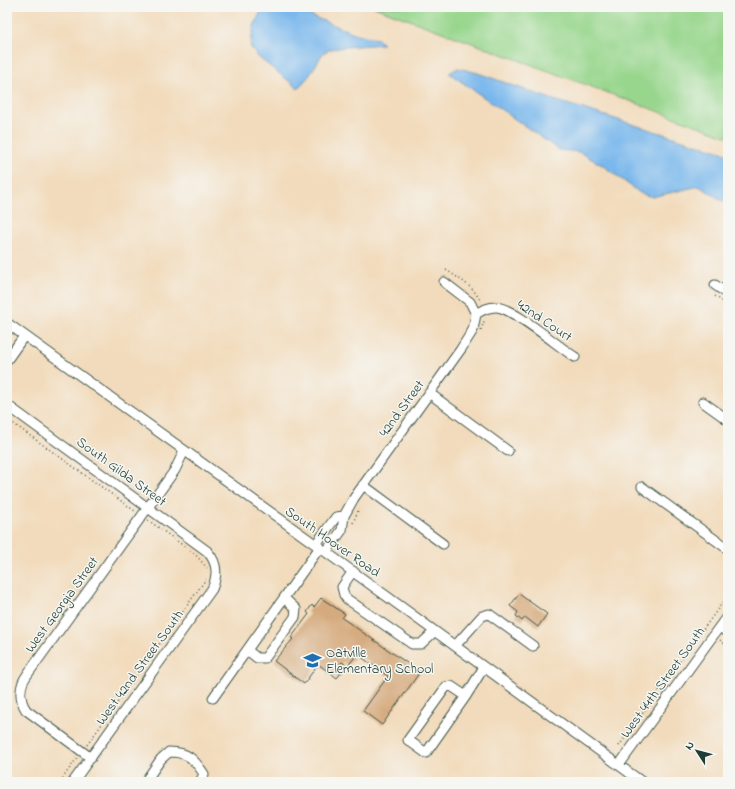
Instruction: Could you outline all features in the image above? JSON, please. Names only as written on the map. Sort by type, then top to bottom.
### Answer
[{"type":"street","points":[[444,282],[470,302],[476,314]]},
{"type":"street","points":[[715,285],[728,294]]},
{"type":"street","name":"42nd Court","points":[[476,314],[485,309],[497,307],[511,312],[575,357]]},
{"type":"street","name":"42nd Street","points":[[213,698],[320,548],[336,517],[344,516],[363,485],[473,330],[476,314]]},
{"type":"street","name":"South Hoover Road","points":[[7,324],[353,571],[642,782]]},
{"type":"street","points":[[7,360],[24,336]]},
{"type":"street","points":[[429,393],[508,451]]},
{"type":"street","points":[[703,402],[728,420]]},
{"type":"street","name":"South Gilda Street","points":[[7,405],[207,551],[216,563]]},
{"type":"street","name":"West Georgia Street","points":[[91,758],[26,710],[22,704],[21,687],[27,675],[175,470],[184,451]]},
{"type":"street","points":[[363,485],[443,544]]},
{"type":"street","points":[[642,487],[728,549]]},
{"type":"street","name":"West 42nd Street South","points":[[73,782],[212,589],[216,577],[216,563]]},
{"type":"street","points":[[353,571],[342,587],[344,595],[347,599],[412,644],[421,644],[435,631]]},
{"type":"street","points":[[247,650],[257,658],[265,658],[295,617],[296,609],[284,598]]},
{"type":"street","points":[[455,646],[482,616],[488,614],[533,646]]},
{"type":"street","name":"West 44th Street South","points":[[619,765],[728,615]]},
{"type":"street","points":[[720,627],[728,633]]},
{"type":"street","points":[[466,696],[450,686],[446,687],[408,740],[426,753],[466,696],[484,667]]},
{"type":"street","points":[[145,782],[161,759],[169,752],[182,752],[198,764],[204,774],[200,782]]},
{"type":"path","points":[[714,295],[728,305]]},
{"type":"path","points":[[7,419],[203,561],[207,567],[208,574],[203,584],[60,782]]},
{"type":"path","points":[[619,746],[728,595]]},
{"type":"green space","points":[[374,7],[728,7],[728,137]]},
{"type":"water","points":[[263,7],[289,7],[354,33],[378,39],[383,44],[331,49],[323,53],[309,76],[298,88],[259,58],[250,46],[254,26]]},
{"type":"water","points":[[458,68],[478,73],[551,99],[728,154],[728,198],[723,201],[699,186],[652,197],[640,193],[602,165],[579,152],[559,150],[449,73]]},
{"type":"building","points":[[519,594],[547,614],[538,627],[525,617],[522,621],[516,616],[518,612],[510,606]]},
{"type":"building","name":"Oatville Elementary School","points":[[321,598],[345,614],[342,618],[420,672],[382,725],[363,711],[388,676],[357,654],[348,666],[342,662],[340,665],[345,668],[337,678],[318,664],[304,684],[274,661],[293,639],[291,638],[309,614],[307,612],[312,605],[314,607]]},
{"type":"place","name":"Oatville Elementary School","points":[[313,660]]}]
